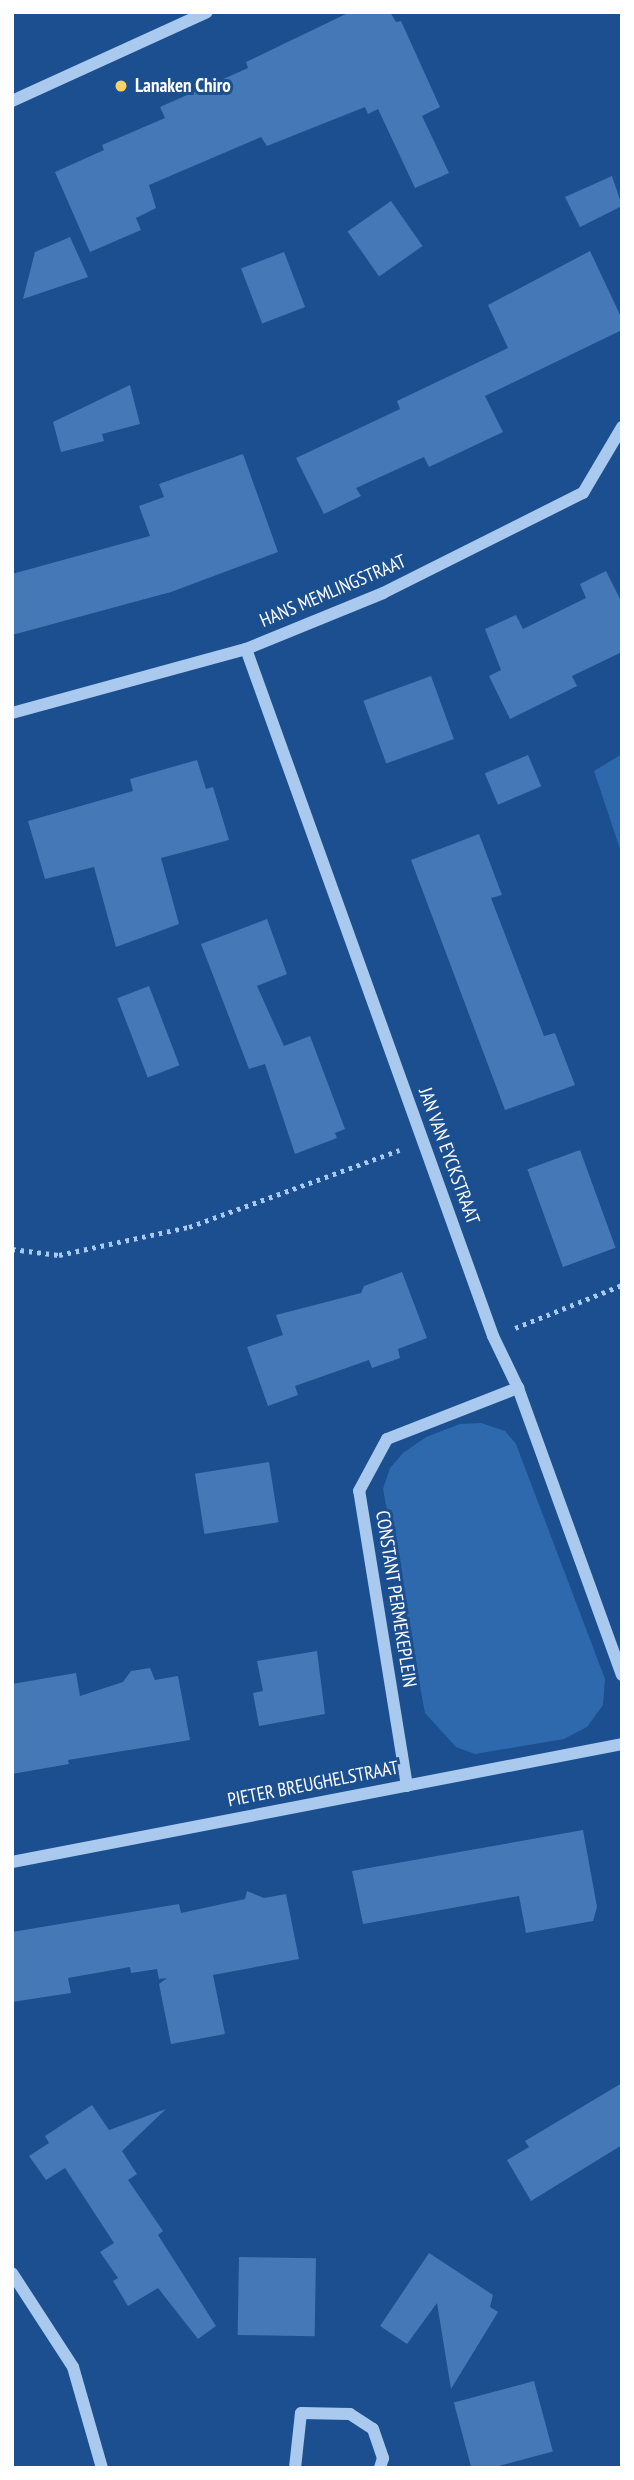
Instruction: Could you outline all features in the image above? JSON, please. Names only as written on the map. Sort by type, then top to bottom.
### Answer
[{"type":"street","points":[[12,101],[207,12]]},
{"type":"street","name":"HANS MEMLINGSTRAAT","points":[[12,713],[246,649],[383,593],[583,493],[622,427]]},
{"type":"street","name":"JAN VAN EYCKSTRAAT","points":[[246,649],[494,1336],[518,1388],[622,1675]]},
{"type":"street","name":"CONSTANT PERMEKEPLEIN","points":[[407,1786],[359,1491],[387,1439],[518,1388]]},
{"type":"street","name":"PIETER BREUGHELSTRAAT","points":[[12,1862],[622,1744]]},
{"type":"street","points":[[12,2273],[73,2367],[102,2468]]},
{"type":"street","points":[[295,2468],[301,2413],[350,2414],[373,2429],[383,2458],[380,2468]]},
{"type":"path","points":[[12,1249],[59,1255],[189,1227],[423,1141]]},
{"type":"path","points":[[494,1336],[622,1285]]},
{"type":"shaded area","points":[[622,754],[622,855],[594,771]]},
{"type":"shaded area","points":[[481,1423],[505,1431],[516,1444],[605,1679],[603,1705],[587,1727],[564,1739],[475,1754],[456,1747],[425,1713],[383,1489],[390,1468],[403,1453],[426,1437],[460,1424]]},
{"type":"building","points":[[350,12],[390,12],[396,22],[401,21],[440,107],[422,116],[449,173],[415,188],[378,109],[368,114],[365,107],[267,146],[261,137],[149,185],[156,208],[136,218],[141,230],[90,252],[55,172],[104,150],[102,145],[165,118],[160,107],[248,68],[246,62]]},
{"type":"building","points":[[612,176],[622,206],[580,227],[565,197]]},
{"type":"building","points":[[391,201],[423,246],[379,276],[348,231]]},
{"type":"building","points":[[70,237],[88,277],[23,299],[35,252]]},
{"type":"building","points":[[590,251],[622,319],[622,330],[485,396],[503,432],[429,467],[424,457],[356,488],[361,496],[324,514],[296,458],[400,409],[397,401],[508,348],[488,305]]},
{"type":"building","points":[[284,252],[305,307],[262,324],[241,268]]},
{"type":"building","points":[[130,385],[140,424],[102,434],[104,441],[61,452],[53,422]]},
{"type":"building","points":[[243,454],[278,552],[171,592],[12,635],[12,574],[150,536],[139,506],[164,497],[159,484]]},
{"type":"building","points":[[606,571],[622,603],[622,652],[572,676],[577,686],[510,719],[489,676],[501,670],[485,629],[516,615],[523,629],[586,598],[580,584]]},
{"type":"building","points":[[431,676],[454,739],[386,764],[363,701]]},
{"type":"building","points":[[528,755],[541,786],[498,805],[485,773]]},
{"type":"building","points":[[197,760],[206,789],[213,787],[229,840],[161,858],[179,924],[116,947],[94,867],[45,879],[28,821],[133,791],[130,779]]},
{"type":"building","points":[[479,834],[502,895],[491,898],[544,1036],[555,1033],[575,1085],[505,1110],[411,860]]},
{"type":"building","points":[[267,919],[287,974],[257,986],[284,1046],[310,1036],[345,1129],[335,1133],[337,1138],[295,1154],[265,1064],[249,1069],[201,944]]},
{"type":"building","points":[[149,986],[179,1065],[148,1078],[117,998]]},
{"type":"building","points":[[580,1150],[616,1248],[563,1267],[527,1169]]},
{"type":"building","points":[[402,1272],[427,1338],[398,1349],[400,1358],[372,1368],[369,1360],[295,1386],[298,1395],[268,1406],[247,1347],[283,1335],[276,1315],[361,1293],[364,1286]]},
{"type":"building","points":[[269,1462],[279,1522],[204,1534],[195,1474]]},
{"type":"building","points":[[317,1651],[325,1714],[259,1726],[253,1693],[263,1691],[257,1661]]},
{"type":"building","points":[[150,1668],[155,1680],[178,1676],[190,1740],[68,1760],[69,1764],[12,1774],[12,1684],[76,1673],[80,1696],[123,1682],[131,1671]]},
{"type":"building","points":[[583,1830],[597,1907],[593,1921],[526,1933],[519,1896],[363,1924],[352,1871]]},
{"type":"building","points":[[247,1891],[264,1898],[286,1894],[299,1959],[213,1975],[225,2034],[171,2044],[159,1984],[167,1978],[159,1979],[157,1969],[131,1973],[130,1967],[68,1978],[71,1993],[12,2002],[12,1932],[179,1904],[181,1913],[245,1899]]},
{"type":"building","points":[[622,2083],[622,2145],[531,2201],[507,2160],[529,2147],[525,2141]]},
{"type":"building","points":[[92,2105],[109,2130],[166,2109],[122,2151],[137,2174],[128,2180],[163,2231],[158,2235],[216,2326],[198,2339],[158,2288],[128,2306],[113,2281],[118,2278],[100,2252],[114,2243],[65,2168],[46,2180],[29,2156],[49,2143],[45,2136]]},
{"type":"building","points":[[429,2253],[493,2295],[490,2307],[498,2312],[451,2389],[437,2303],[407,2344],[380,2326]]},
{"type":"building","points":[[239,2257],[316,2258],[315,2336],[238,2335]]},
{"type":"building","points":[[534,2381],[553,2452],[491,2468],[471,2468],[454,2402]]},
{"type":"place","name":"Lanaken Chiro","points":[[121,86]]}]
